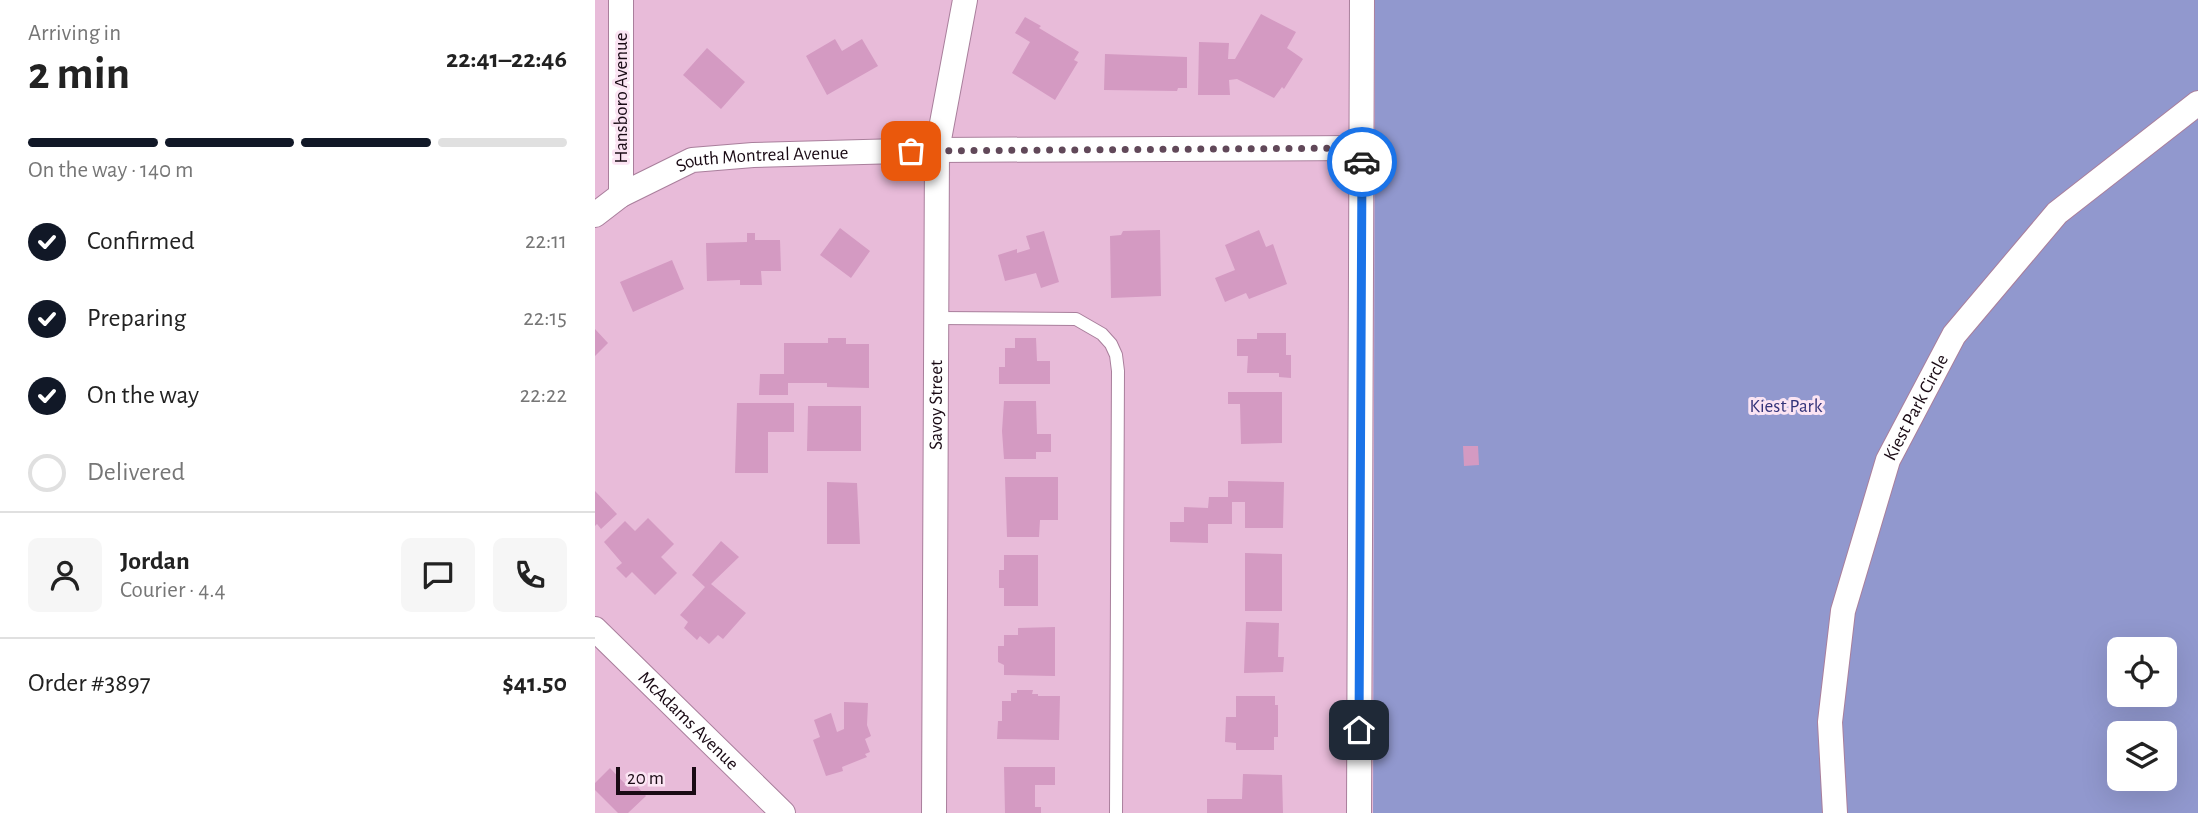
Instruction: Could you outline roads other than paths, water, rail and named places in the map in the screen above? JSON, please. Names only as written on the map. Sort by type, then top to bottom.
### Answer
[{"type":"street","name":"Hansboro Avenue","points":[[621,0],[621,195]]},
{"type":"street","name":"Savoy Street","points":[[934,813],[937,150],[965,0]]},
{"type":"street","points":[[1359,813],[1362,0]]},
{"type":"street","name":"Kiest Park Circle","points":[[1835,813],[1830,722],[1843,611],[1888,460],[1954,335],[2057,213],[2198,103]]},
{"type":"street","name":"South Montreal Avenue","points":[[595,215],[621,195],[692,160],[753,155],[937,150],[1362,148]]},
{"type":"street","name":"McAdams Avenue","points":[[595,629],[783,813]]},
{"type":"lane","points":[[936,318],[1076,319],[1102,334],[1116,355],[1116,813]]},
{"type":"park label","name":"Kiest Park","points":[[1786,406]]}]
